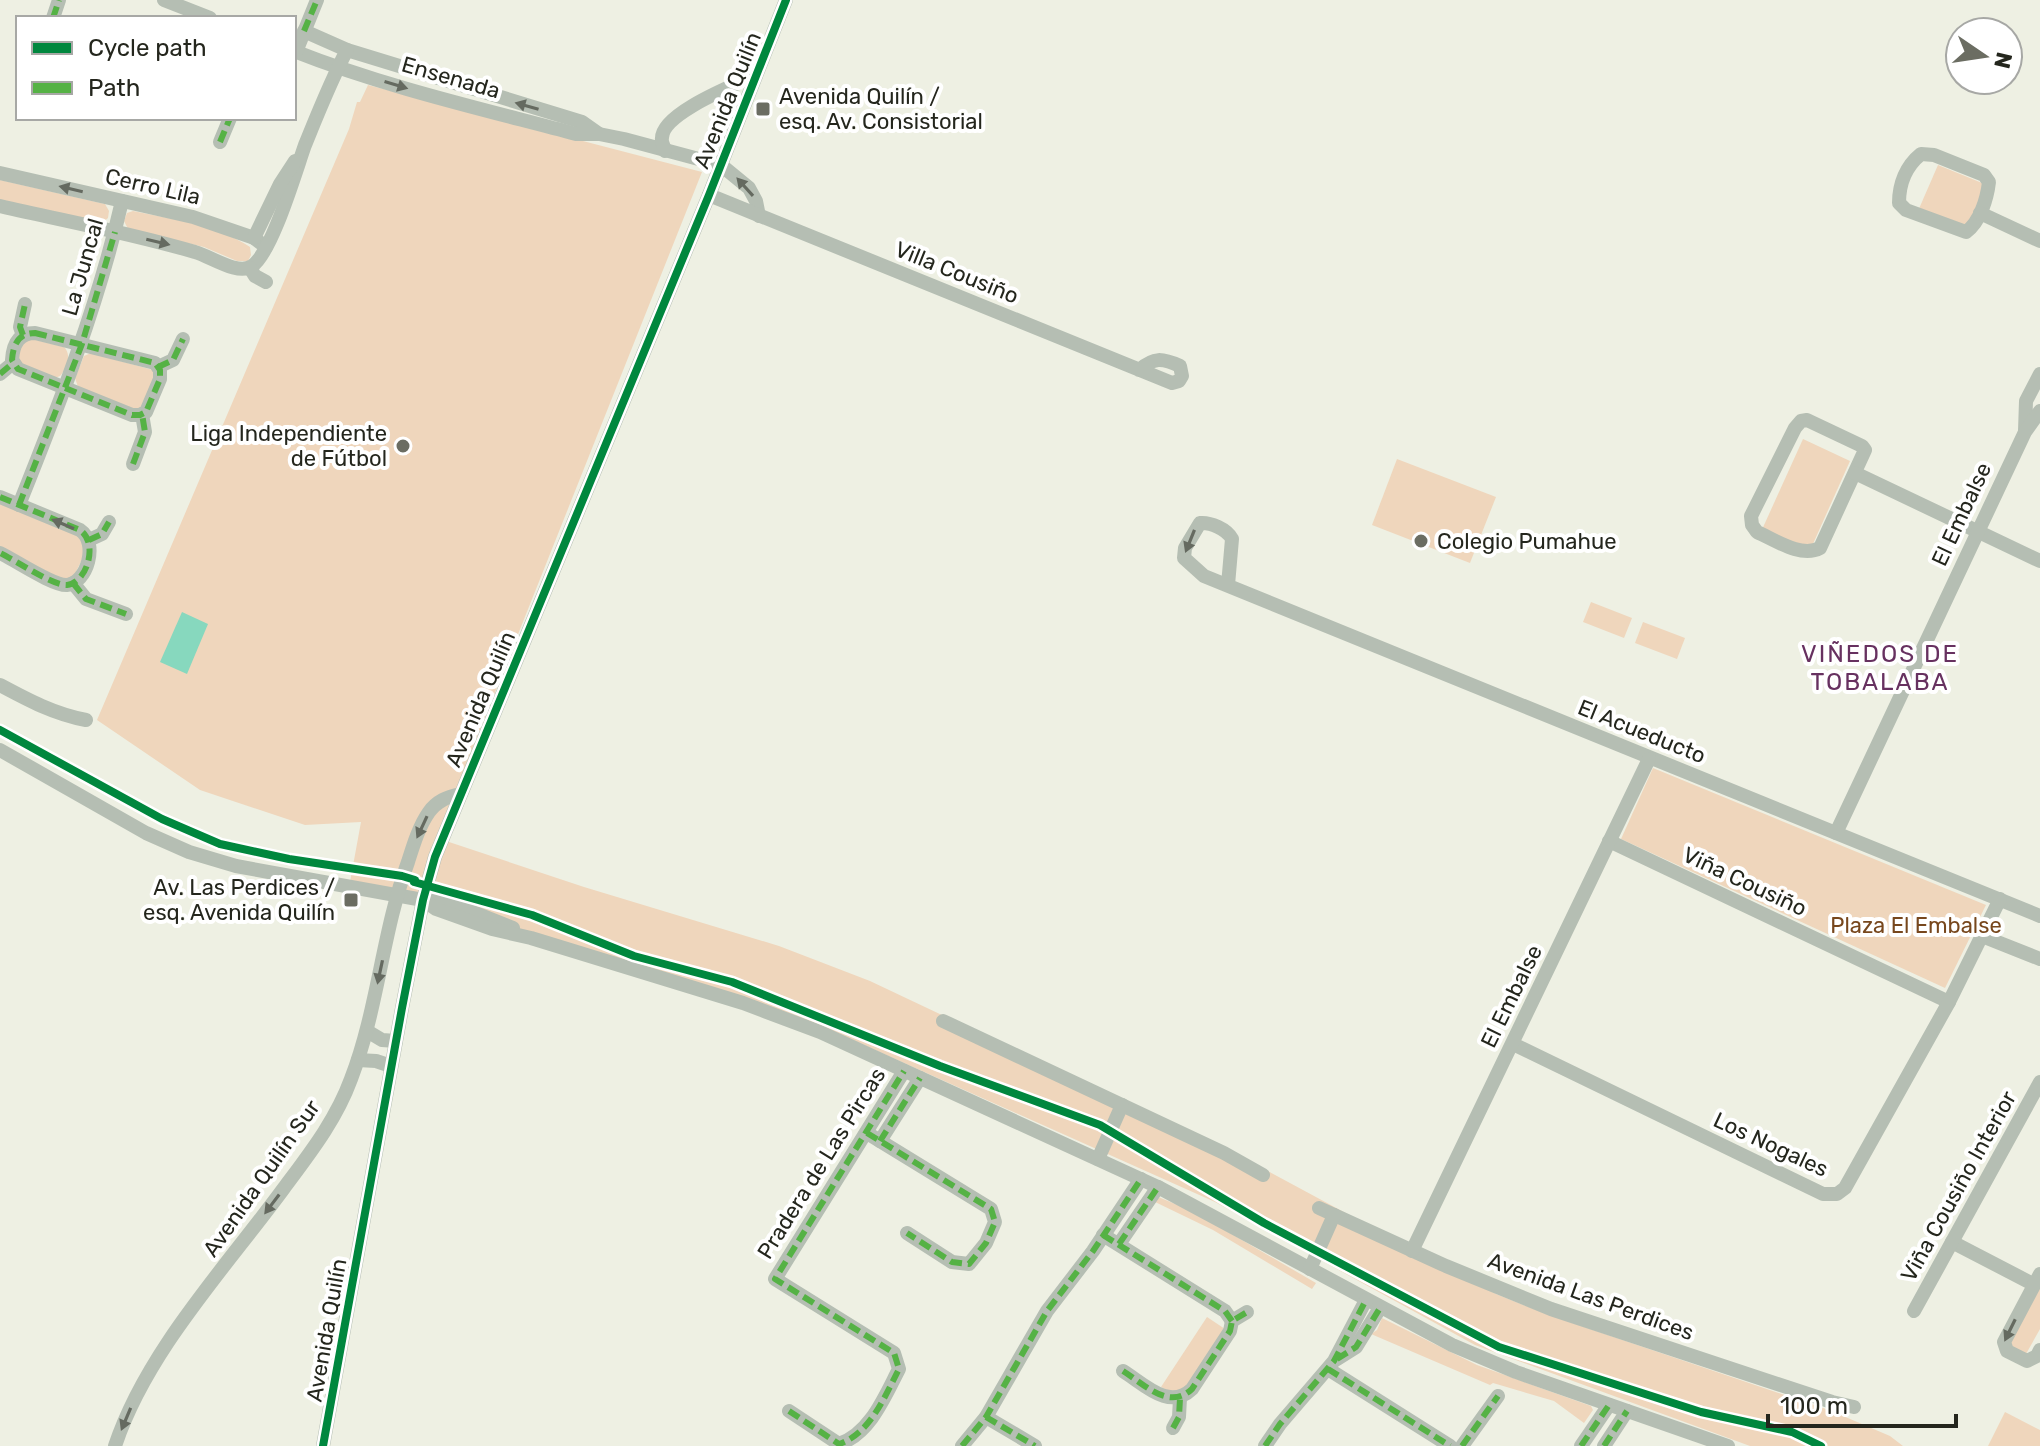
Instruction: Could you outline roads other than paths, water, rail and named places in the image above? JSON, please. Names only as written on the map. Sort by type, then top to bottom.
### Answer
[{"type":"street","points":[[164,0],[205,16]]},
{"type":"street","points":[[296,49],[317,0]]},
{"type":"street","name":"Avenida Quilín","points":[[323,1446],[423,900],[444,833],[709,195],[786,0]]},
{"type":"street","name":"Ensenada","points":[[304,31],[347,50],[582,122],[599,134]]},
{"type":"street","points":[[0,206],[194,252],[237,268],[250,268],[256,263],[260,242],[347,50]]},
{"type":"street","name":"Ensenada","points":[[296,51],[431,95],[576,134],[624,139],[721,165]]},
{"type":"street","name":"Ensenada","points":[[624,139],[644,135],[669,123],[703,100],[756,75]]},
{"type":"street","points":[[431,95],[437,79]]},
{"type":"street","points":[[220,142],[229,120]]},
{"type":"street","points":[[665,151],[662,138],[669,123]]},
{"type":"street","points":[[1921,154],[1934,155],[1984,175],[1989,182],[1980,213],[1973,227],[1966,232],[1906,210],[1899,203],[1899,192],[1910,163],[1921,154]]},
{"type":"street","points":[[721,165],[749,188],[759,216]]},
{"type":"street","name":"Cerro Lila","points":[[0,173],[193,217],[260,242]]},
{"type":"street","name":"Villa Cousiño","points":[[709,195],[1139,370]]},
{"type":"street","name":"La Juncal","points":[[19,505],[82,344],[122,201]]},
{"type":"street","points":[[1980,213],[2040,241]]},
{"type":"street","points":[[250,268],[255,276],[266,282]]},
{"type":"street","points":[[25,304],[20,327],[23,335],[15,343],[11,356],[22,372],[132,415],[142,414]]},
{"type":"street","name":"La Juncal","points":[[23,335],[35,333],[82,344],[147,360],[158,367]]},
{"type":"street","points":[[133,464],[145,432],[142,414],[160,379],[158,367],[173,360],[183,339]]},
{"type":"street","points":[[0,374],[13,363]]},
{"type":"street","name":"El Embalse","points":[[2025,432],[2026,401],[2040,374]]},
{"type":"street","name":"El Embalse","points":[[1836,833],[2025,432],[2040,411]]},
{"type":"street","points":[[1807,420],[1862,446],[1864,455],[1855,473],[1820,548],[1811,553],[1757,532],[1752,525],[1751,516],[1801,421],[1807,420]]},
{"type":"street","points":[[1855,473],[2040,561]]},
{"type":"street","points":[[0,497],[80,530],[89,540],[89,556],[82,575],[73,583],[60,584],[0,553]]},
{"type":"street","points":[[89,540],[102,534],[109,522]]},
{"type":"street","name":"El Acueducto","points":[[1228,585],[1230,534],[1218,527],[1200,523],[1185,548],[1184,558],[1204,576],[2040,916]]},
{"type":"street","points":[[73,583],[86,599],[126,614]]},
{"type":"street","points":[[0,685],[35,704],[65,716],[86,720]]},
{"type":"street","points":[[0,750],[146,833],[189,852],[236,866],[396,896],[438,899],[531,938],[743,1003],[820,1032],[1158,1187],[1380,1308],[1484,1359],[1728,1446]]},
{"type":"street","name":"El Embalse","points":[[1412,1251],[1649,759]]},
{"type":"street","name":"Avenida Quilín Sur","points":[[115,1446],[137,1394],[162,1351],[323,1135],[345,1095],[367,1031],[396,896],[415,842],[428,813],[447,797],[460,794]]},
{"type":"street","name":"Viña Cousiño","points":[[1609,841],[1949,1002]]},
{"type":"street","name":"Los Nogales","points":[[1513,1044],[1823,1194],[1837,1194],[1845,1188],[1949,1002],[2000,899]]},
{"type":"street","points":[[1982,936],[2040,959]]},
{"type":"street","points":[[943,1021],[1224,1153],[1263,1175]]},
{"type":"street","points":[[367,1031],[382,1040],[396,1041]]},
{"type":"street","points":[[358,1060],[391,1066]]},
{"type":"street","name":"Pradera de Las Pircas","points":[[789,1411],[839,1444],[853,1439],[881,1405],[899,1369],[894,1353],[775,1279],[904,1071]]},
{"type":"street","name":"Pradera de Las Pircas","points":[[880,1141],[920,1078]]},
{"type":"street","name":"Viña Cousiño Interior","points":[[1914,1311],[2040,1082]]},
{"type":"street","points":[[1098,1159],[1122,1105]]},
{"type":"street","points":[[867,1133],[991,1209],[995,1222],[986,1243],[969,1264],[952,1262],[907,1233]]},
{"type":"street","points":[[962,1446],[986,1417],[1047,1311],[1141,1179]]},
{"type":"street","points":[[1119,1244],[1158,1187]]},
{"type":"street","name":"Avenida Las Perdices","points":[[1319,1208],[1551,1309],[1854,1407]]},
{"type":"street","points":[[1310,1269],[1334,1215]]},
{"type":"street","points":[[1103,1235],[1225,1311],[1232,1321],[1230,1331],[1192,1389],[1180,1398],[1160,1395],[1123,1371]]},
{"type":"street","points":[[1952,1242],[2036,1279],[2004,1342],[2004,1348],[2027,1361],[2031,1361],[2040,1350]]},
{"type":"street","points":[[1265,1446],[1331,1365],[1366,1300]]},
{"type":"street","points":[[1331,1365],[1356,1347],[1380,1308]]},
{"type":"street","points":[[1232,1321],[1247,1312]]},
{"type":"street","points":[[1331,1365],[1450,1446]]},
{"type":"street","points":[[1462,1446],[1498,1396]]},
{"type":"street","points":[[1173,1428],[1179,1417],[1180,1398]]},
{"type":"street","points":[[1581,1446],[1609,1405]]},
{"type":"street","points":[[1604,1446],[1627,1411]]},
{"type":"street","points":[[986,1417],[1035,1446]]},
{"type":"place","name":"Avenida Quilín / esq. Av. Consistorial","points":[[763,109]]},
{"type":"place","name":"Liga Independiente de Fútbol","points":[[403,446]]},
{"type":"place","name":"Colegio Pumahue","points":[[1421,541]]},
{"type":"place","name":"Av. Las Perdices / esq. Avenida Quilín","points":[[351,900]]},
{"type":"district","name":"VIÑEDOS DE TOBALABA","points":[[1880,668]]},
{"type":"park label","name":"Plaza El Embalse","points":[[1916,925]]}]
